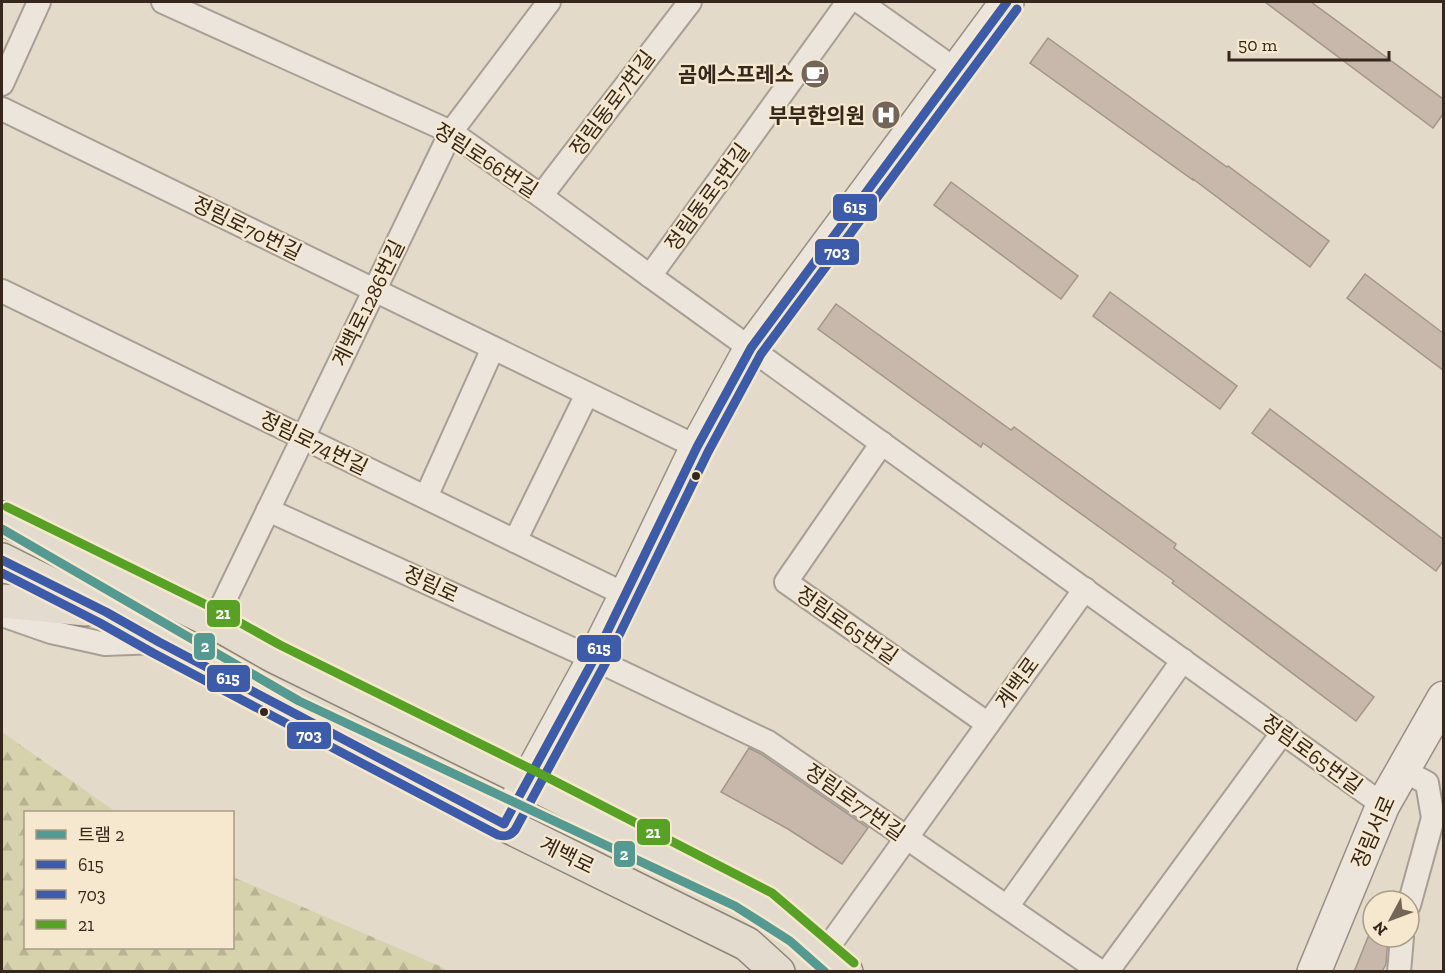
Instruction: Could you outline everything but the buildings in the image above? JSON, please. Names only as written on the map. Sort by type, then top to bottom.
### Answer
[{"type":"main road","points":[[504,824],[594,659],[697,447],[751,348],[1007,2]]},
{"type":"main road","name":"계백로","points":[[2,518],[214,622],[274,656],[528,781],[767,904],[835,962]]},
{"type":"main road","name":"계백로","points":[[2,560],[106,612],[504,824],[747,944],[778,972]]},
{"type":"main road","points":[[2,601],[106,612]]},
{"type":"main road","name":"정림서로","points":[[1314,972],[1383,805],[1443,698]]},
{"type":"street","points":[[2,84],[39,2]]},
{"type":"street","name":"정림로66번길","points":[[163,2],[451,132],[751,348]]},
{"type":"street","name":"계백로1286번길","points":[[214,622],[451,132],[549,2]]},
{"type":"street","name":"정림동로5번길","points":[[650,276],[848,2]]},
{"type":"street","points":[[860,2],[956,70]]},
{"type":"street","name":"정림동로7번길","points":[[541,196],[681,5]]},
{"type":"street","name":"정림로70번길","points":[[2,109],[697,447]]},
{"type":"street","name":"정림로74번길","points":[[2,291],[626,595]]},
{"type":"street","points":[[426,497],[493,348]]},
{"type":"street","name":"정림로65번길","points":[[751,348],[1383,805]]},
{"type":"street","points":[[515,541],[587,393]]},
{"type":"street","name":"정림로65번길","points":[[882,443],[786,582],[988,724]]},
{"type":"street","name":"정림로","points":[[268,510],[594,659]]},
{"type":"street","name":"계백로","points":[[835,962],[906,837],[1085,590]]},
{"type":"street","points":[[2,615],[51,632],[105,644],[159,642]]},
{"type":"street","name":"정림로77번길","points":[[594,659],[768,742],[1101,972]]},
{"type":"street","points":[[1007,907],[1183,660]]},
{"type":"street","points":[[1107,972],[1282,732]]},
{"type":"street","points":[[1403,770],[1427,783],[1433,818],[1413,889]]},
{"type":"street","points":[[1399,972],[1401,949]]},
{"type":"green space","points":[[2,732],[115,811],[24,811],[24,949],[234,949],[234,877],[448,971],[2,971]]},
{"type":"tram line","name":"2","points":[[2,529],[299,701],[735,906],[790,941],[825,972]]},
{"type":"transit line","name":"615","points":[[2,560],[106,612],[504,824],[594,659],[697,447],[751,348],[1007,2]]},
{"type":"transit line","name":"703","points":[[2,573],[498,835],[509,835],[515,830],[605,664],[708,452],[761,354],[1017,9]]},
{"type":"transit line","name":"21","points":[[7,507],[219,611],[280,645],[533,770],[772,893],[854,963]]},
{"type":"place","name":"곰에스프레소","points":[[815,74]]},
{"type":"place","name":"부부한의원","points":[[886,115]]}]
